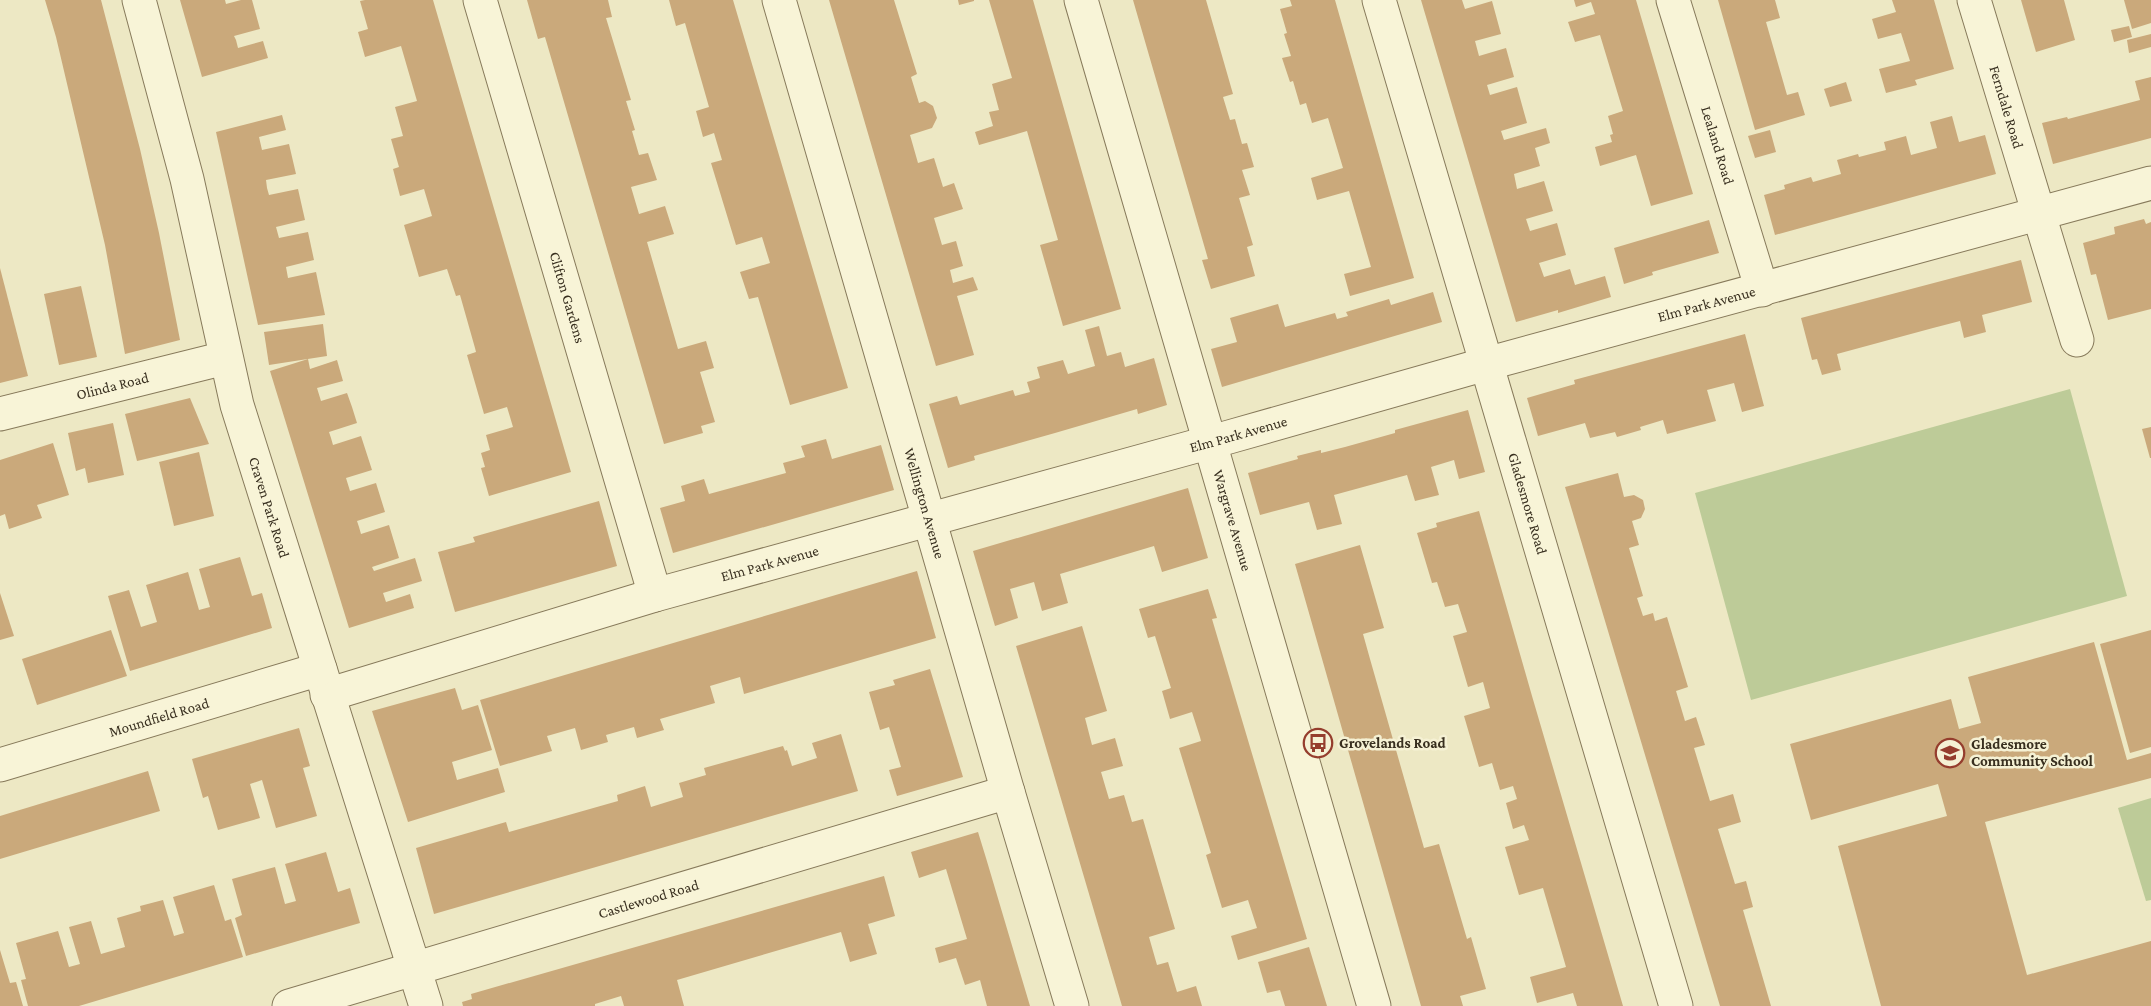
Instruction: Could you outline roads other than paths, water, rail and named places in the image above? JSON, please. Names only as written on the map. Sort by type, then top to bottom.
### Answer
[{"type":"street","name":"Craven Park Road","points":[[139,0],[187,179],[237,405],[426,1006]]},
{"type":"street","name":"Clifton Gardens","points":[[480,0],[656,596]]},
{"type":"street","name":"Wellington Avenue","points":[[779,0],[1072,1006]]},
{"type":"street","name":"Wargrave Avenue","points":[[1081,0],[1374,1006]]},
{"type":"street","name":"Gladesmore Road","points":[[1379,0],[1676,1006]]},
{"type":"street","name":"Lealand Road","points":[[1673,0],[1762,290]]},
{"type":"street","name":"Ferndale Road","points":[[1974,0],[2077,340]]},
{"type":"street","name":"Elm Park Avenue","points":[[323,682],[656,596],[1486,364],[2151,183]]},
{"type":"street","name":"Olinda Road","points":[[0,414],[225,358]]},
{"type":"street","name":"Moundfield Road","points":[[0,765],[323,682]]},
{"type":"street","name":"Castlewood Road","points":[[289,1006],[1008,792]]},
{"type":"place","name":"Grovelands Road","points":[[1318,743]]},
{"type":"place","name":"Gladesmore Community School","points":[[1950,753]]}]
